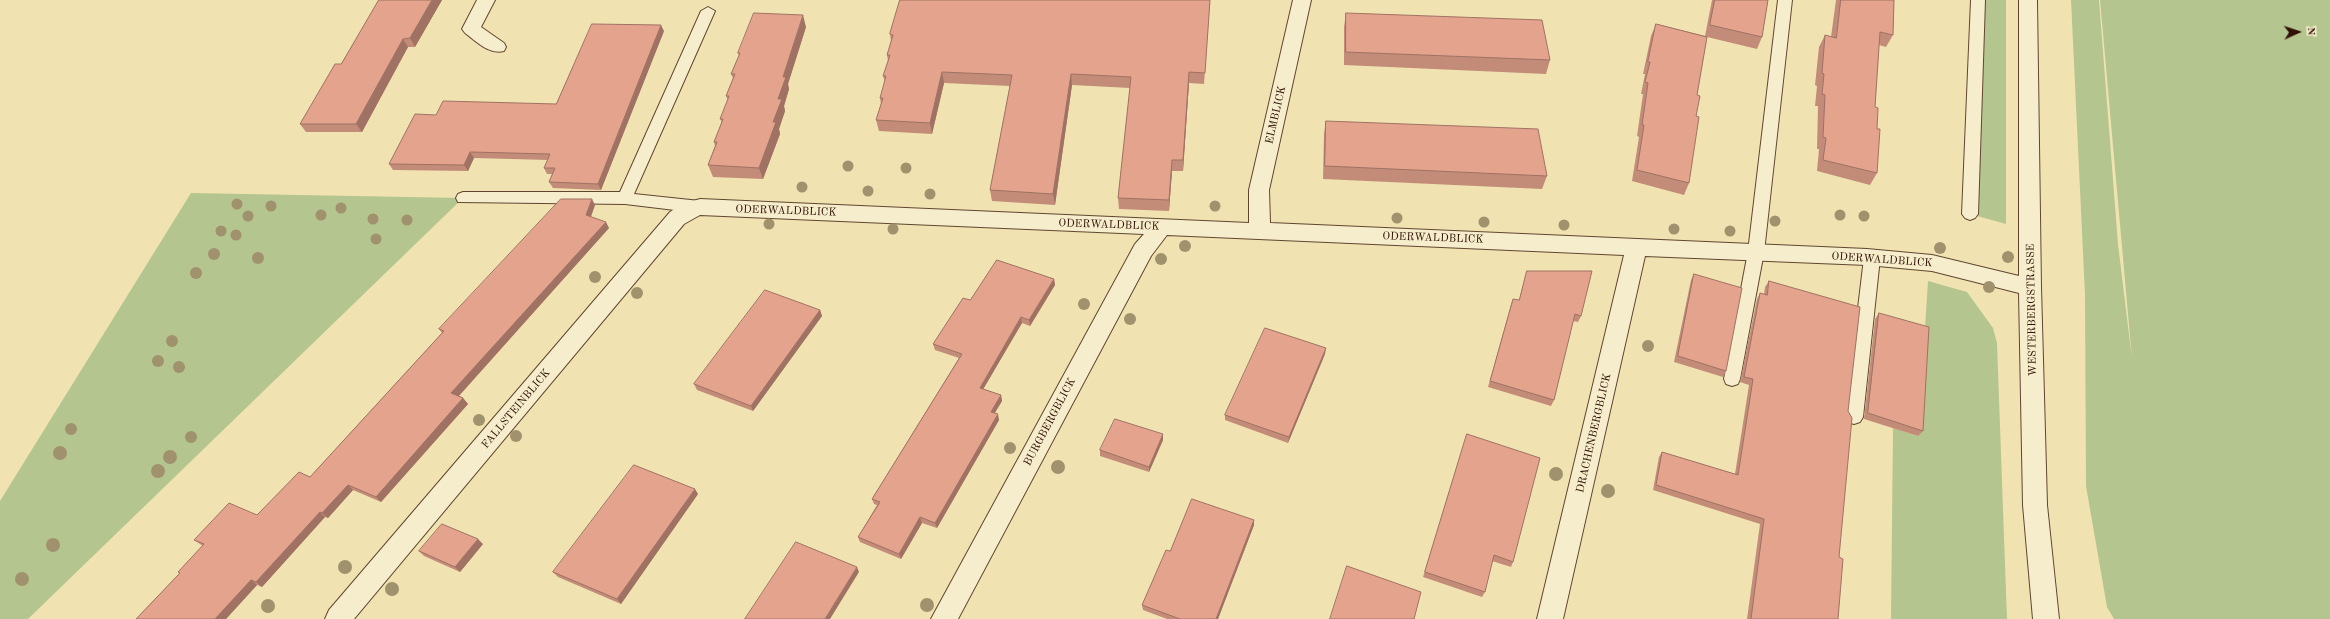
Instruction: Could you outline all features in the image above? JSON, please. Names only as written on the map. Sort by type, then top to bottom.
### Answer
[{"type":"street","points":[[486,0],[471,29],[497,47]]},
{"type":"street","name":"ELMBLICK","points":[[1260,231],[1260,190],[1302,0]]},
{"type":"street","name":"WESTERBERGSTRASSE","points":[[2028,0],[2030,287],[2035,505],[2046,619]]},
{"type":"street","name":"ODERWALDBLICK","points":[[700,207],[1161,228],[1638,246],[1872,258],[1932,263],[2030,287]]},
{"type":"street","name":"FALLSTEINBLICK","points":[[338,619],[677,218],[687,211],[700,207]]},
{"type":"street","name":"BURGBERGBLICK","points":[[944,619],[1143,250],[1161,228]]},
{"type":"street","name":"DRACHENBERGBLICK","points":[[1550,619],[1638,246]]},
{"type":"lane","points":[[1732,379],[1756,252],[1785,0]]},
{"type":"lane","points":[[1970,214],[1978,0]]},
{"type":"lane","points":[[625,198],[708,11]]},
{"type":"lane","name":"ODERWALDBLICK","points":[[463,198],[625,198],[700,207]]},
{"type":"lane","points":[[1854,417],[1872,258]]},
{"type":"green space","points":[[1978,0],[2006,0],[2006,224],[1970,214]]},
{"type":"green space","points":[[2071,0],[2099,0],[2118,244],[2132,359],[2100,0],[2330,0],[2330,619],[2114,619],[2107,607],[2086,486],[2085,295]]},
{"type":"green space","points":[[191,193],[463,198],[28,619],[0,619],[0,501]]},
{"type":"green space","points":[[1928,281],[1967,292],[1993,328],[1997,343],[2007,619],[1891,619],[1893,428],[1918,436]]},
{"type":"building","points":[[379,0],[432,0],[410,38],[403,39],[356,124],[300,124],[335,64],[341,64]]},
{"type":"building","points":[[900,0],[1210,0],[1205,73],[1189,72],[1183,160],[1172,160],[1169,200],[1118,198],[1131,77],[1071,74],[1053,194],[990,190],[1012,75],[942,72],[930,123],[876,120],[883,98],[880,98],[886,76],[883,76],[890,55],[887,55],[893,35],[890,34]]},
{"type":"building","points":[[1715,0],[1768,0],[1762,37],[1710,25]]},
{"type":"building","points":[[1841,0],[1894,0],[1893,35],[1880,32],[1875,107],[1878,108],[1877,129],[1880,129],[1877,173],[1823,160],[1826,138],[1823,137],[1825,95],[1822,94],[1825,35],[1836,38]]},
{"type":"building","points":[[754,13],[803,15],[783,77],[786,77],[778,99],[782,99],[773,122],[776,122],[759,168],[708,165],[717,142],[714,142],[723,119],[720,119],[729,96],[726,96],[735,74],[731,74]]},
{"type":"building","points":[[1346,13],[1542,20],[1550,60],[1346,52]]},
{"type":"building","points":[[592,24],[661,25],[598,184],[549,182],[555,168],[544,168],[550,154],[470,152],[464,165],[389,164],[415,114],[436,115],[443,101],[556,104]]},
{"type":"building","points":[[1656,24],[1707,37],[1697,95],[1700,96],[1696,116],[1699,117],[1689,183],[1637,170],[1644,125],[1642,125],[1648,83],[1645,82]]},
{"type":"building","points":[[1326,121],[1538,129],[1547,176],[1325,166]]},
{"type":"building","points":[[561,199],[592,199],[586,215],[606,222],[451,393],[463,398],[376,497],[348,485],[322,513],[320,512],[256,582],[251,580],[215,619],[136,619],[180,573],[178,572],[204,544],[194,540],[229,503],[257,515],[299,472],[310,477],[444,331],[439,329]]},
{"type":"building","points":[[997,260],[1054,279],[1029,320],[1021,317],[980,388],[1001,395],[991,412],[998,414],[935,523],[920,517],[899,554],[858,537],[880,502],[872,499],[962,354],[933,344],[963,298],[970,300]]},
{"type":"building","points":[[1527,271],[1592,271],[1581,316],[1575,314],[1554,400],[1490,381],[1513,299],[1519,300]]},
{"type":"building","points":[[1694,274],[1742,288],[1726,371],[1678,356]]},
{"type":"building","points":[[1769,281],[1860,307],[1848,411],[1852,418],[1839,557],[1843,559],[1838,619],[1751,619],[1764,519],[1656,485],[1662,452],[1738,475],[1753,379],[1744,377],[1760,293],[1767,295]]},
{"type":"building","points":[[765,290],[820,310],[751,406],[694,384]]},
{"type":"building","points":[[1879,313],[1929,327],[1923,431],[1868,413]]},
{"type":"building","points":[[1265,328],[1326,348],[1289,437],[1225,415]]},
{"type":"building","points":[[1115,419],[1163,434],[1149,467],[1100,450]]},
{"type":"building","points":[[1467,434],[1540,458],[1513,562],[1494,555],[1485,592],[1425,572]]},
{"type":"building","points":[[634,465],[695,489],[617,599],[553,572]]},
{"type":"building","points":[[1192,499],[1254,520],[1216,619],[1180,619],[1142,605],[1166,550],[1170,551]]},
{"type":"building","points":[[442,524],[478,539],[455,567],[419,551]]},
{"type":"building","points":[[796,542],[857,567],[825,619],[745,619]]},
{"type":"building","points":[[1347,566],[1421,592],[1414,619],[1330,619]]}]
